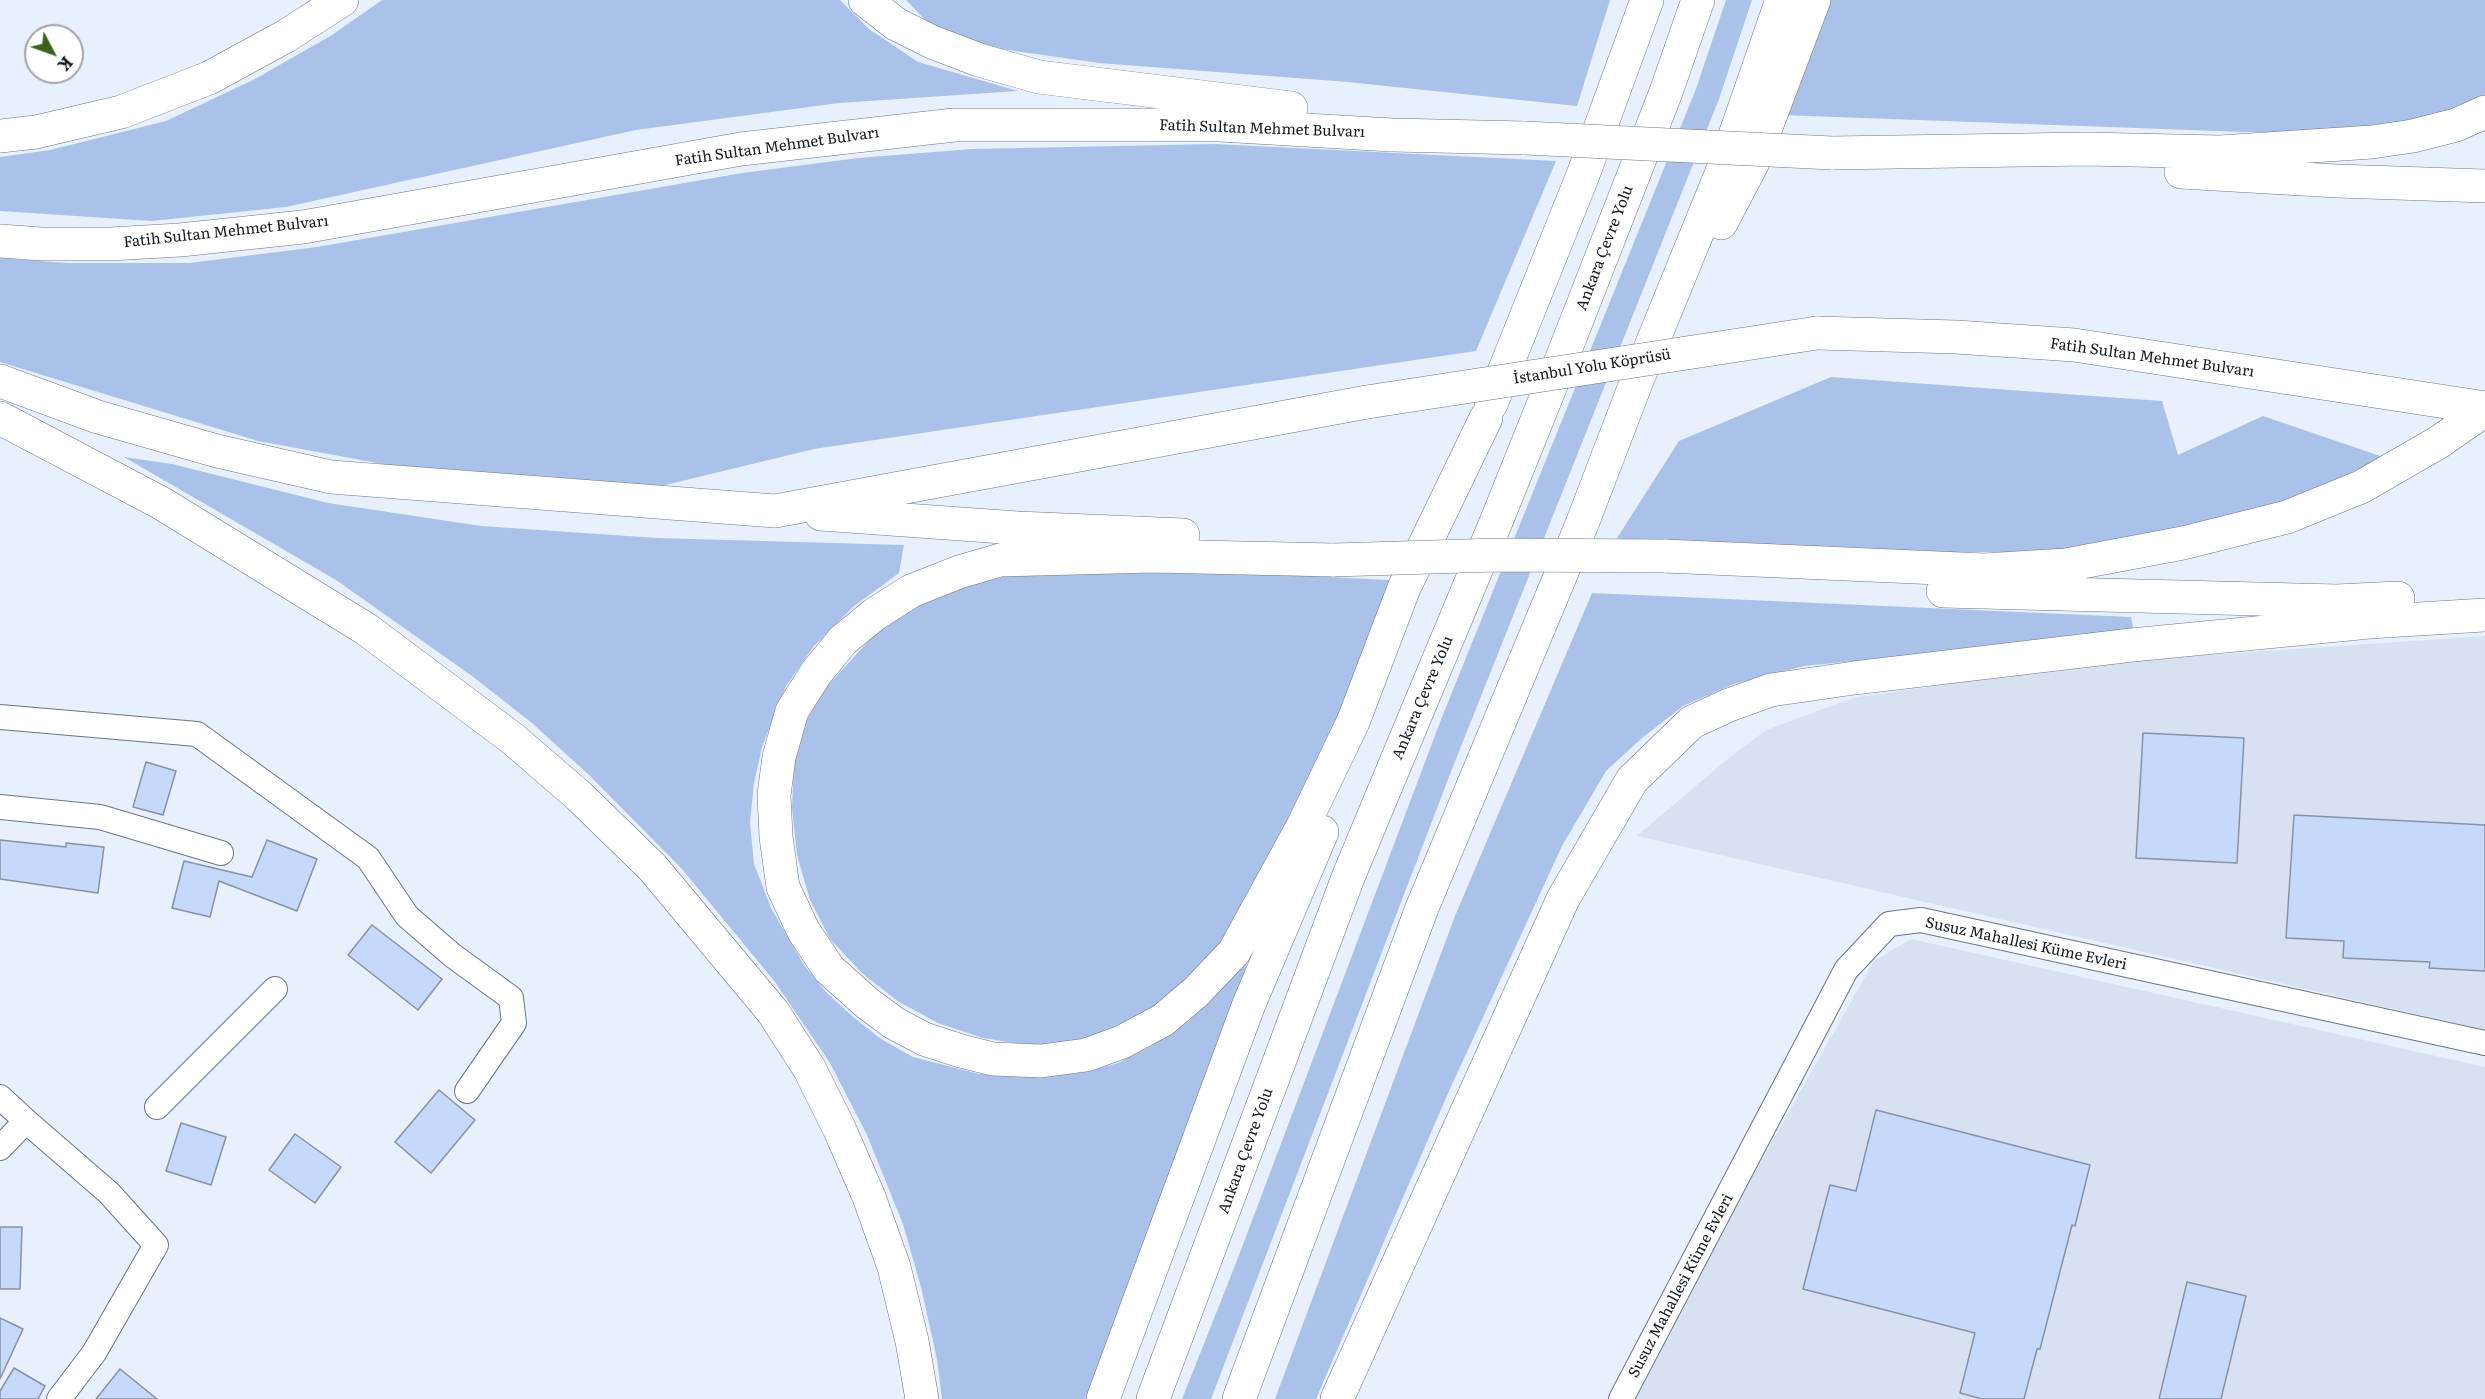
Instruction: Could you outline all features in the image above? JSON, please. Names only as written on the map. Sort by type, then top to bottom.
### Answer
[{"type":"highway","points":[[0,136],[36,132],[121,112],[209,78],[286,36],[342,0]]},
{"type":"highway","points":[[865,0],[896,24],[932,42],[980,60],[1039,77],[1525,138],[2337,181],[2485,186]]},
{"type":"highway","points":[[1583,175],[1632,0]]},
{"type":"highway","points":[[1103,1399],[1249,1004],[1320,837],[1583,175],[1647,0]]},
{"type":"highway","name":"Ankara Çevre Yolu","points":[[1153,1399],[1349,874],[1553,381],[1666,92],[1698,0]]},
{"type":"highway","points":[[1239,1399],[1422,908],[1582,524],[1636,383],[1724,167],[1782,0]]},
{"type":"highway","points":[[1636,383],[1753,162],[1814,0]]},
{"type":"highway","points":[[1832,153],[2087,148],[2220,152],[2372,142],[2413,136],[2456,125],[2485,112]]},
{"type":"highway","name":"Fatih Sultan Mehmet Bulvarı","points":[[0,241],[41,244],[110,244],[180,240],[303,227],[741,149],[954,125],[1220,125],[1392,135],[1525,138]]},
{"type":"highway","name":"Fatih Sultan Mehmet Bulvarı","points":[[1817,333],[1956,337],[2074,345],[2431,398],[2485,409]]},
{"type":"highway","name":"İstanbul Yolu Köprüsü","points":[[775,511],[1367,402],[1817,333]]},
{"type":"highway","points":[[0,381],[119,423],[217,451],[331,477],[1335,551],[1497,555],[1663,565],[1987,593],[2337,602],[2485,593]]},
{"type":"highway","points":[[1663,565],[1984,570],[2066,564],[2183,543],[2287,516],[2361,487],[2439,442],[2485,409]]},
{"type":"highway","points":[[0,418],[161,503],[366,629],[513,740],[579,796],[652,867],[773,1012],[819,1088],[869,1197],[894,1267],[912,1341],[922,1399]]},
{"type":"highway","points":[[1335,551],[1000,560],[958,572],[911,591],[851,633],[816,673],[792,711],[779,757],[774,795],[776,837],[783,886],[803,930],[829,969],[867,1003],[894,1023],[924,1039],[993,1059],[1041,1061],[1086,1055],[1122,1042],[1163,1020],[1196,992],[1234,952],[1303,826],[1353,722],[1404,588],[1486,418]]},
{"type":"highway","points":[[1337,1399],[1563,899],[1632,780],[1692,722],[1770,690],[1854,678],[2132,645],[2369,622],[2485,615]]},
{"type":"street","points":[[0,717],[197,734],[368,858],[407,916],[452,956],[512,998],[514,1023],[467,1091]]},
{"type":"street","points":[[0,807],[100,817],[221,853]]},
{"type":"street","name":"Susuz Mahallesi Küme Evleri","points":[[1621,1399],[1846,970],[1889,924],[1921,920],[2485,1042]]},
{"type":"street","points":[[157,1107],[275,989]]},
{"type":"street","points":[[0,1097],[109,1193],[156,1245],[94,1353],[59,1399]]},
{"type":"street","points":[[0,1148],[26,1121]]},
{"type":"shaded area","points":[[382,0],[840,0],[869,29],[918,62],[1018,91],[839,103],[636,130],[286,207],[152,221],[0,211],[0,157],[50,150],[166,121],[255,79],[332,35]]},
{"type":"shaded area","points":[[906,0],[1610,0],[1577,106],[1348,82],[1099,63],[980,46],[928,23]]},
{"type":"shaded area","points":[[1726,0],[1752,0],[1719,99],[1452,769],[1211,1399],[1182,1399],[1236,1263],[1442,717],[1696,89]]},
{"type":"shaded area","points":[[1826,0],[2485,0],[2485,101],[2452,115],[2329,132],[2245,132],[1781,115]]},
{"type":"shaded area","points":[[1215,144],[1556,161],[1476,351],[814,449],[649,489],[388,465],[258,441],[0,362],[0,258],[68,263],[189,263],[317,247],[742,173],[858,158],[972,149]]},
{"type":"shaded area","points":[[1831,377],[2162,401],[2178,455],[2263,416],[2383,457],[2322,487],[2259,510],[2147,538],[2078,548],[2005,552],[1884,552],[1664,545],[1617,538],[1679,441]]},
{"type":"shaded area","points":[[124,457],[172,464],[328,503],[481,526],[657,538],[904,545],[899,573],[853,607],[814,646],[786,686],[762,747],[754,783],[750,822],[754,864],[771,908],[804,965],[826,992],[881,1039],[913,1057],[979,1074],[1034,1076],[1079,1073],[1118,1063],[1153,1045],[1189,1021],[1247,963],[1226,1035],[1090,1399],[942,1399],[937,1359],[921,1287],[903,1224],[867,1135],[830,1063],[775,982],[682,869],[589,775],[532,723],[472,676],[336,580]]},
{"type":"shaded area","points":[[1190,570],[1389,580],[1340,721],[1219,950],[1187,988],[1101,1037],[1034,1046],[983,1038],[938,1023],[899,1002],[863,974],[830,939],[810,900],[797,855],[792,808],[794,763],[804,725],[821,693],[873,636],[902,613],[932,594],[975,582],[1015,575]]},
{"type":"shaded area","points":[[1592,593],[2131,617],[2134,633],[1804,666],[1734,684],[1683,706],[1642,738],[1606,771],[1562,846],[1449,1091],[1316,1399],[1275,1399],[1455,916]]},
{"type":"shaded area","points":[[2485,636],[2485,1030],[1637,836],[1725,761],[1766,730],[1853,698],[2090,663]]},
{"type":"shaded area","points":[[1911,939],[2485,1067],[2485,1399],[1627,1399],[1874,961]]},
{"type":"building","points":[[2143,733],[2244,738],[2237,863],[2136,858]]},
{"type":"building","points":[[146,762],[176,771],[163,815],[133,807]]},
{"type":"building","points":[[2294,815],[2485,825],[2485,971],[2429,968],[2430,962],[2343,958],[2344,941],[2286,938]]},
{"type":"building","points":[[0,840],[66,847],[66,843],[104,847],[98,893],[0,879]]},
{"type":"building","points":[[267,840],[317,859],[297,911],[219,881],[210,917],[172,908],[184,861],[252,877]]},
{"type":"building","points":[[372,925],[442,979],[418,1010],[348,955]]},
{"type":"building","points":[[439,1090],[475,1120],[431,1173],[395,1142]]},
{"type":"building","points":[[1876,1110],[2090,1165],[2075,1226],[2072,1225],[2040,1349],[2037,1349],[2024,1399],[1982,1399],[1960,1393],[1975,1333],[1803,1289],[1830,1185],[1856,1191]]},
{"type":"building","points":[[181,1123],[226,1137],[211,1185],[166,1171]]},
{"type":"building","points":[[295,1134],[341,1167],[315,1203],[269,1170]]},
{"type":"building","points":[[0,1227],[22,1227],[20,1289],[0,1289]]},
{"type":"building","points":[[2187,1282],[2246,1296],[2221,1399],[2159,1399]]},
{"type":"building","points":[[0,1318],[23,1329],[0,1379]]},
{"type":"building","points":[[14,1368],[45,1386],[38,1399],[0,1399],[0,1391]]},
{"type":"building","points":[[120,1369],[157,1399],[96,1399]]}]
